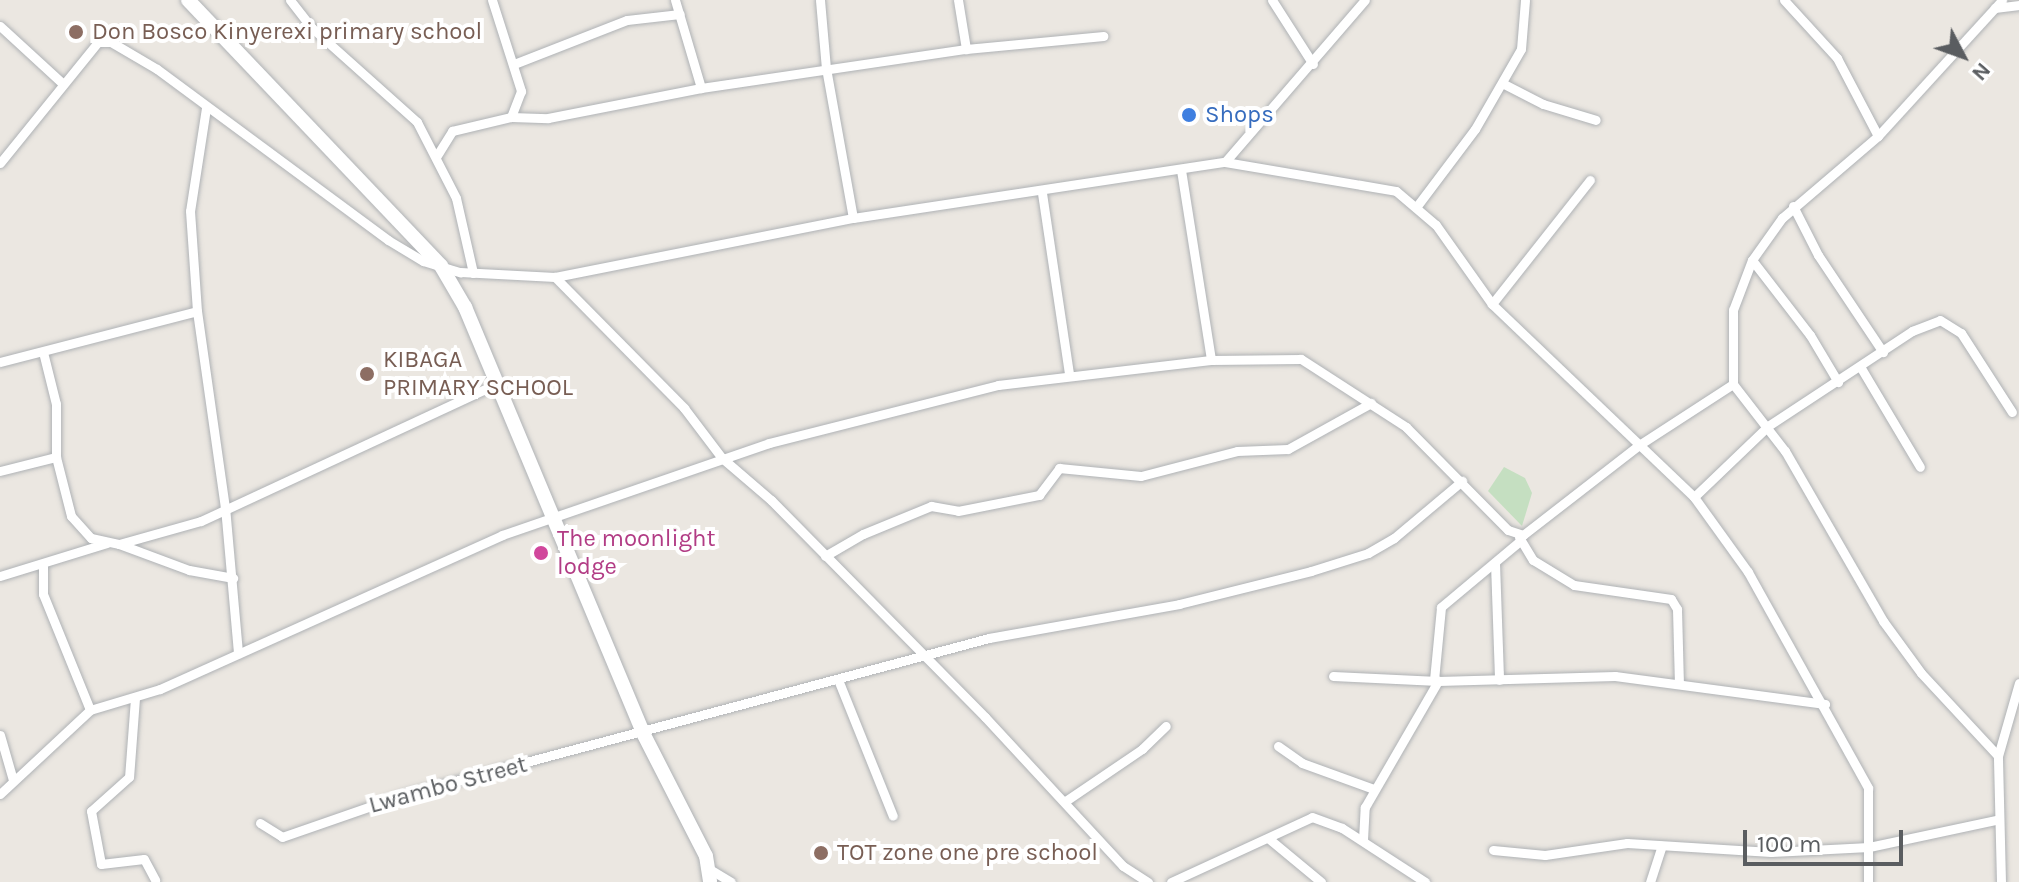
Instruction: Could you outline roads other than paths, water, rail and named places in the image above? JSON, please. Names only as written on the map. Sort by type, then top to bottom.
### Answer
[{"type":"street","points":[[188,0],[441,266],[498,383],[549,517],[643,733],[711,876],[731,882]]},
{"type":"street","points":[[290,0],[322,37],[417,122],[456,198],[473,273]]},
{"type":"street","points":[[492,0],[521,91],[511,117]]},
{"type":"street","points":[[675,0],[701,88]]},
{"type":"street","points":[[820,0],[826,68],[853,218]]},
{"type":"street","points":[[958,0],[966,49]]},
{"type":"street","points":[[1272,0],[1313,64]]},
{"type":"street","points":[[1225,162],[1313,64],[1365,0]]},
{"type":"street","points":[[1417,206],[1475,129],[1521,49],[1525,0]]},
{"type":"street","points":[[1784,0],[1837,58],[1878,136]]},
{"type":"street","points":[[1998,756],[1921,673],[1875,610],[1768,426],[1733,384],[1733,310],[1752,260],[1793,206],[1878,136],[1998,4],[2019,5]]},
{"type":"street","points":[[514,64],[627,20],[680,14]]},
{"type":"street","points":[[0,26],[61,82]]},
{"type":"street","points":[[436,157],[452,131],[511,117],[548,118],[701,88],[826,68],[966,49],[1103,36]]},
{"type":"street","points":[[0,163],[92,45],[111,42],[157,69],[388,240],[441,266],[473,273],[555,277],[853,218],[1042,193],[1225,162],[1387,188],[1417,206],[1492,304],[1694,497],[1748,572],[1825,704],[1868,788],[1868,882]]},
{"type":"street","points":[[1502,83],[1555,109],[1596,120]]},
{"type":"street","points":[[206,108],[190,211],[197,311],[225,507],[238,653]]},
{"type":"street","points":[[1181,170],[1211,360]]},
{"type":"street","points":[[1492,304],[1590,180]]},
{"type":"street","points":[[1042,193],[1069,374]]},
{"type":"street","points":[[1793,206],[1883,352]]},
{"type":"street","points":[[1752,260],[1810,335],[1838,382]]},
{"type":"street","points":[[555,277],[684,408],[722,458],[825,556],[1067,800],[1133,878],[1148,882]]},
{"type":"street","points":[[0,362],[197,311]]},
{"type":"street","points":[[1694,497],[1768,426],[1926,325],[1950,322],[2012,412]]},
{"type":"street","points":[[43,352],[56,404],[56,457],[75,526],[107,543],[119,544],[189,570],[233,578]]},
{"type":"street","points":[[0,794],[90,710],[135,698],[549,517],[722,458],[998,385],[1069,374],[1211,360],[1301,359],[1406,427],[1520,539],[1533,560],[1574,585],[1671,599],[1677,609],[1679,684]]},
{"type":"street","points":[[1861,368],[1920,467]]},
{"type":"street","points":[[119,544],[201,521],[225,507],[436,416],[498,383]]},
{"type":"street","points":[[1363,840],[1363,813],[1436,680],[1441,607],[1495,563],[1504,550],[1639,445],[1733,384]]},
{"type":"street","points":[[825,556],[863,534],[931,506],[958,511],[1039,495],[1059,468],[1141,476],[1237,451],[1288,449],[1371,403]]},
{"type":"street","points":[[0,471],[56,457]]},
{"type":"street","points":[[643,733],[927,658],[989,638],[1179,604],[1343,562],[1394,538],[1462,481]]},
{"type":"street","points":[[0,576],[43,566],[107,543]]},
{"type":"street","points":[[1495,563],[1499,680]]},
{"type":"street","points":[[43,566],[43,594],[90,710]]},
{"type":"street","points":[[1333,676],[1499,680],[1615,676],[1825,704]]},
{"type":"street","points":[[839,682],[893,816]]},
{"type":"street","points":[[2001,882],[1996,820],[1998,756],[2019,683]]},
{"type":"street","points":[[135,698],[129,777],[91,811],[101,864],[144,859],[155,880]]},
{"type":"street","points":[[1067,800],[1142,749],[1166,726]]},
{"type":"street","name":"Lwambo Street","points":[[260,823],[282,837],[403,795],[643,733]]},
{"type":"street","points":[[0,735],[13,780]]},
{"type":"street","points":[[1278,746],[1302,763],[1374,789]]},
{"type":"street","points":[[1171,882],[1312,817],[1363,840],[1425,882]]},
{"type":"street","points":[[1493,850],[1545,855],[1627,843],[1771,852],[1869,847],[1996,820]]},
{"type":"street","points":[[1268,838],[1321,882]]},
{"type":"street","points":[[1650,882],[1662,846]]},
{"type":"place","name":"Don Bosco Kinyerexi primary school","points":[[76,32]]},
{"type":"place","name":"Shops","points":[[1189,115]]},
{"type":"place","name":"KIBAGA PRIMARY SCHOOL","points":[[367,374]]},
{"type":"place","name":"The moonlight lodge","points":[[541,553]]},
{"type":"place","name":"TOT zone one pre school","points":[[821,853]]}]
